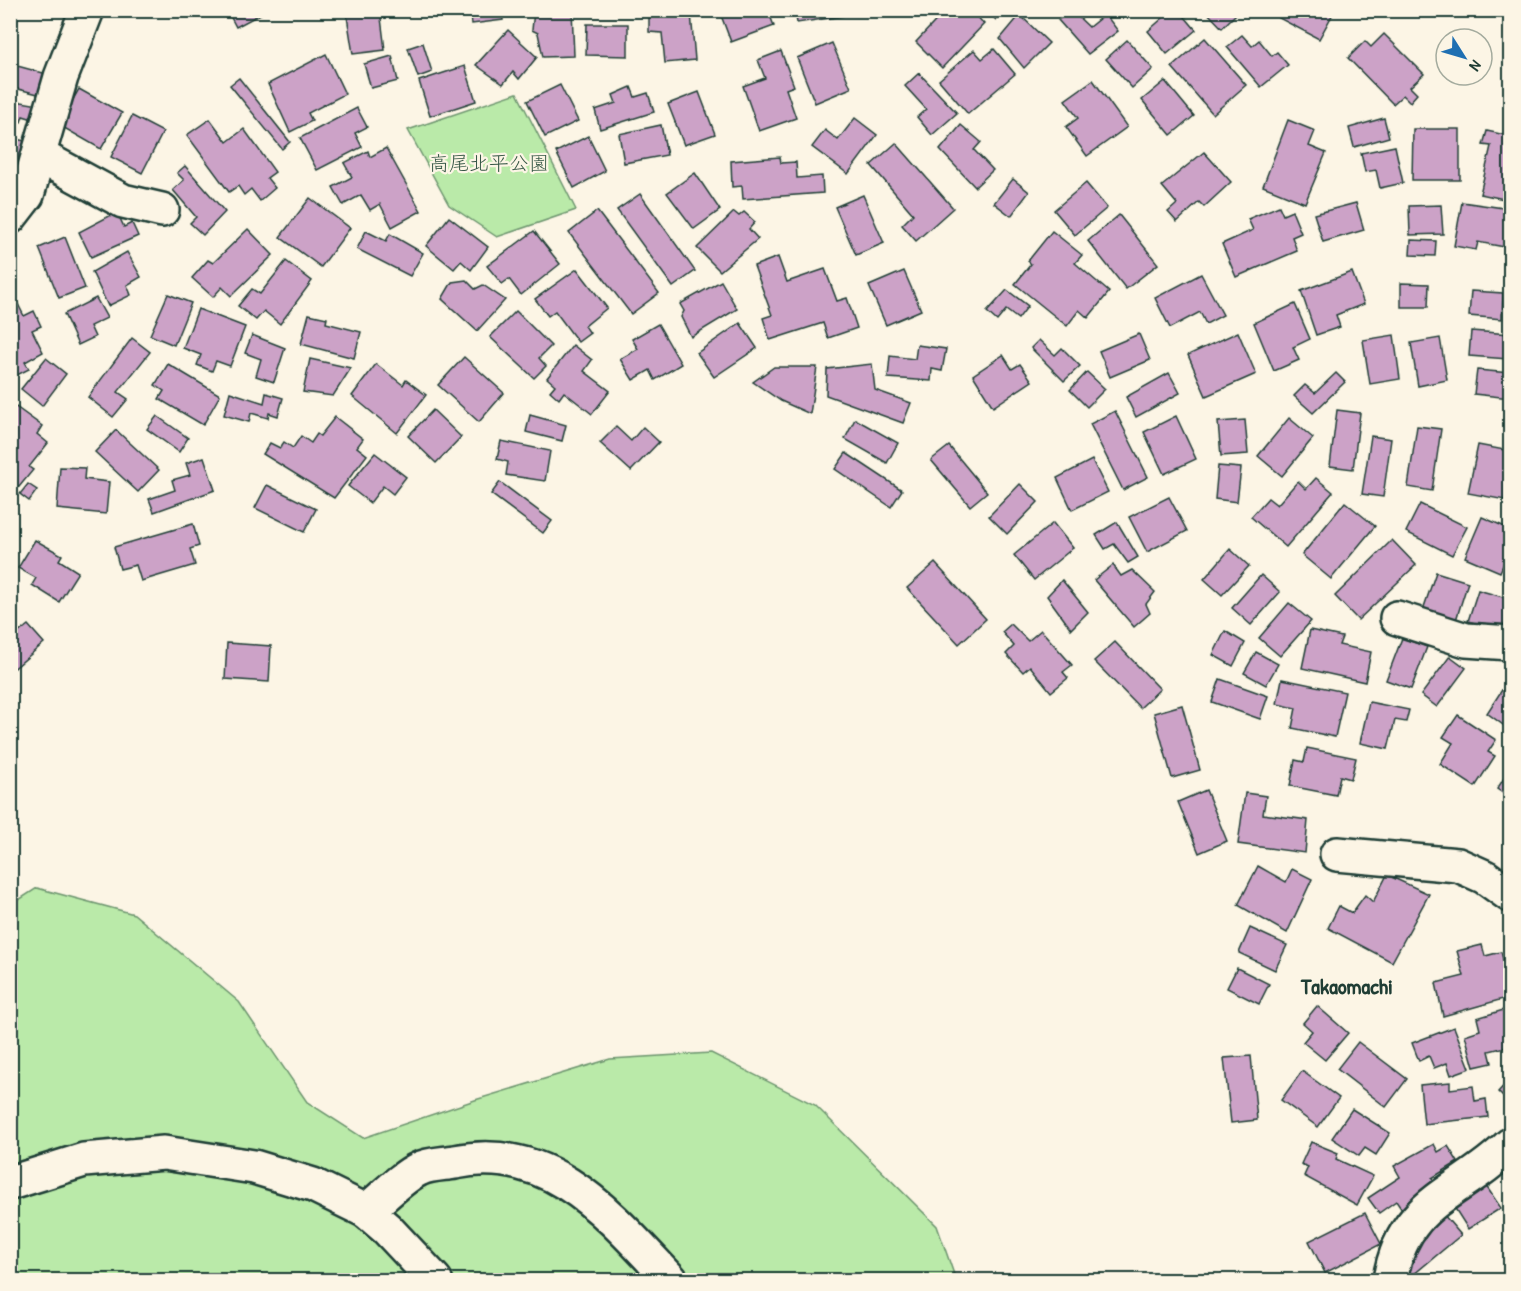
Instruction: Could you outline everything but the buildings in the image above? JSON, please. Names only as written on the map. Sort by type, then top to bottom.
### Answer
[{"type":"street","points":[[10,217],[27,195],[61,77],[87,10]]},
{"type":"street","points":[[40,156],[123,201],[162,210]]},
{"type":"street","points":[[1397,618],[1466,640],[1510,643]]},
{"type":"street","points":[[1337,854],[1458,865],[1485,877],[1510,894]]},
{"type":"street","points":[[1390,1281],[1394,1254],[1409,1228],[1428,1205],[1493,1162],[1510,1145]]},
{"type":"street","points":[[10,1183],[84,1160],[164,1153],[254,1167],[313,1185],[366,1211],[387,1229],[435,1281]]},
{"type":"street","points":[[366,1211],[419,1169],[468,1159],[505,1159],[541,1168],[576,1188],[621,1227],[671,1281]]},
{"type":"green space","name":"高尾北平公園","points":[[517,93],[576,210],[497,237],[449,205],[408,130]]},
{"type":"green space","points":[[37,888],[134,914],[239,1002],[307,1102],[363,1138],[475,1100],[610,1059],[711,1053],[815,1105],[937,1226],[956,1280],[11,1280],[11,905]]},
{"type":"district","name":"Takaomachi","points":[[1347,986]]}]
